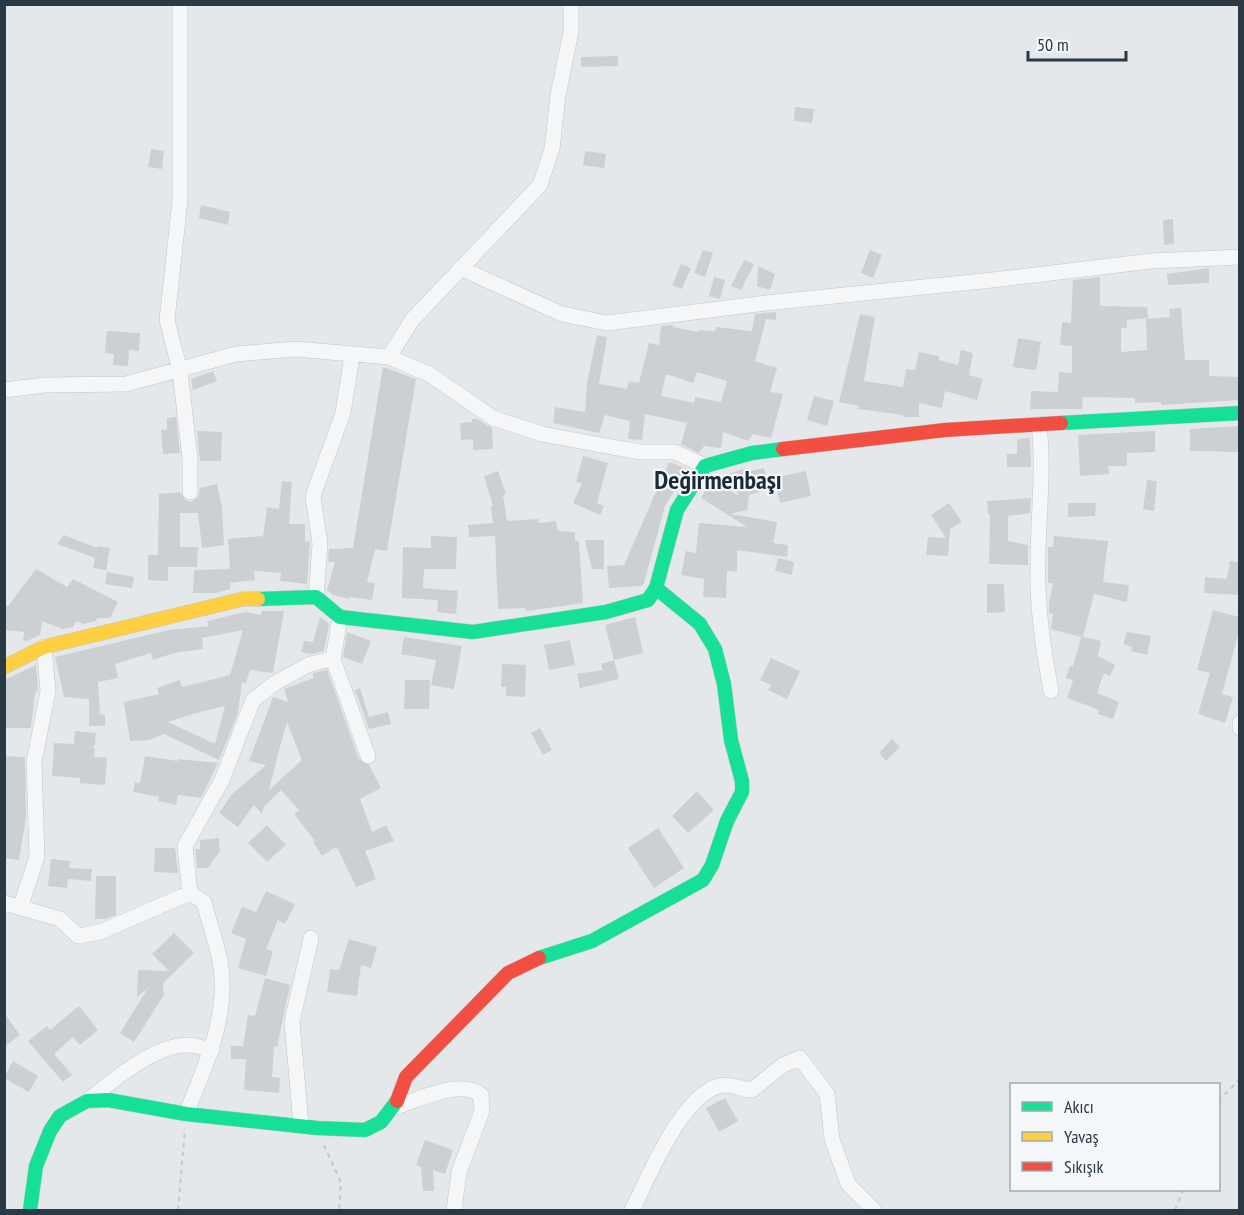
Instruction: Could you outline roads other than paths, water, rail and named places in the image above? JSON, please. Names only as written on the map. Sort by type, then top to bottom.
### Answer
[{"type":"street","points":[[180,4],[180,200],[167,320],[180,371],[190,458],[190,492]]},
{"type":"street","points":[[389,357],[412,320],[540,185],[552,149],[558,95],[571,32],[571,4]]},
{"type":"street","points":[[460,268],[562,314],[607,323],[766,303],[1151,261],[1239,257]]},
{"type":"street","points":[[4,390],[45,385],[126,384],[236,354],[295,349],[352,356],[389,357],[429,374],[493,417],[542,434],[640,452],[675,452],[705,466],[752,453],[812,444],[945,430],[1239,413]]},
{"type":"street","points":[[316,597],[320,543],[313,496],[343,413],[352,356]]},
{"type":"street","points":[[1039,424],[1042,447],[1038,586],[1041,633],[1051,692]]},
{"type":"street","points":[[4,667],[44,647],[243,599],[316,597],[340,617],[473,632],[606,612],[648,600],[656,588],[677,510],[705,466]]},
{"type":"street","points":[[87,1101],[108,1100],[186,1114],[317,1128],[365,1130],[381,1122],[395,1107],[405,1077],[508,973],[530,961],[592,941],[697,885],[708,872],[727,821],[742,792],[742,781],[731,740],[724,684],[715,649],[700,624],[656,588]]},
{"type":"street","points":[[340,617],[333,659],[368,756]]},
{"type":"street","points":[[20,908],[37,857],[34,762],[48,691],[44,647]]},
{"type":"street","points":[[186,1114],[212,1050],[221,997],[220,963],[204,903],[190,893],[185,846],[222,780],[253,700],[275,683],[310,664],[333,659]]},
{"type":"street","points":[[1239,723],[1239,728]]},
{"type":"street","points":[[4,903],[60,919],[78,936],[100,932],[190,893]]},
{"type":"street","points":[[301,1125],[292,1022],[311,938]]},
{"type":"street","points":[[30,1210],[36,1166],[50,1131],[60,1116],[87,1101],[117,1077],[167,1050],[188,1045],[212,1050]]},
{"type":"street","points":[[632,1210],[666,1142],[700,1095],[723,1085],[752,1090],[783,1065],[800,1058],[827,1094],[832,1139],[848,1184],[874,1210]]},
{"type":"street","points":[[395,1107],[456,1088],[472,1088],[481,1095],[482,1111],[459,1172],[453,1210]]},
{"type":"district","name":"Değirmenbaşı","points":[[718,480]]}]
